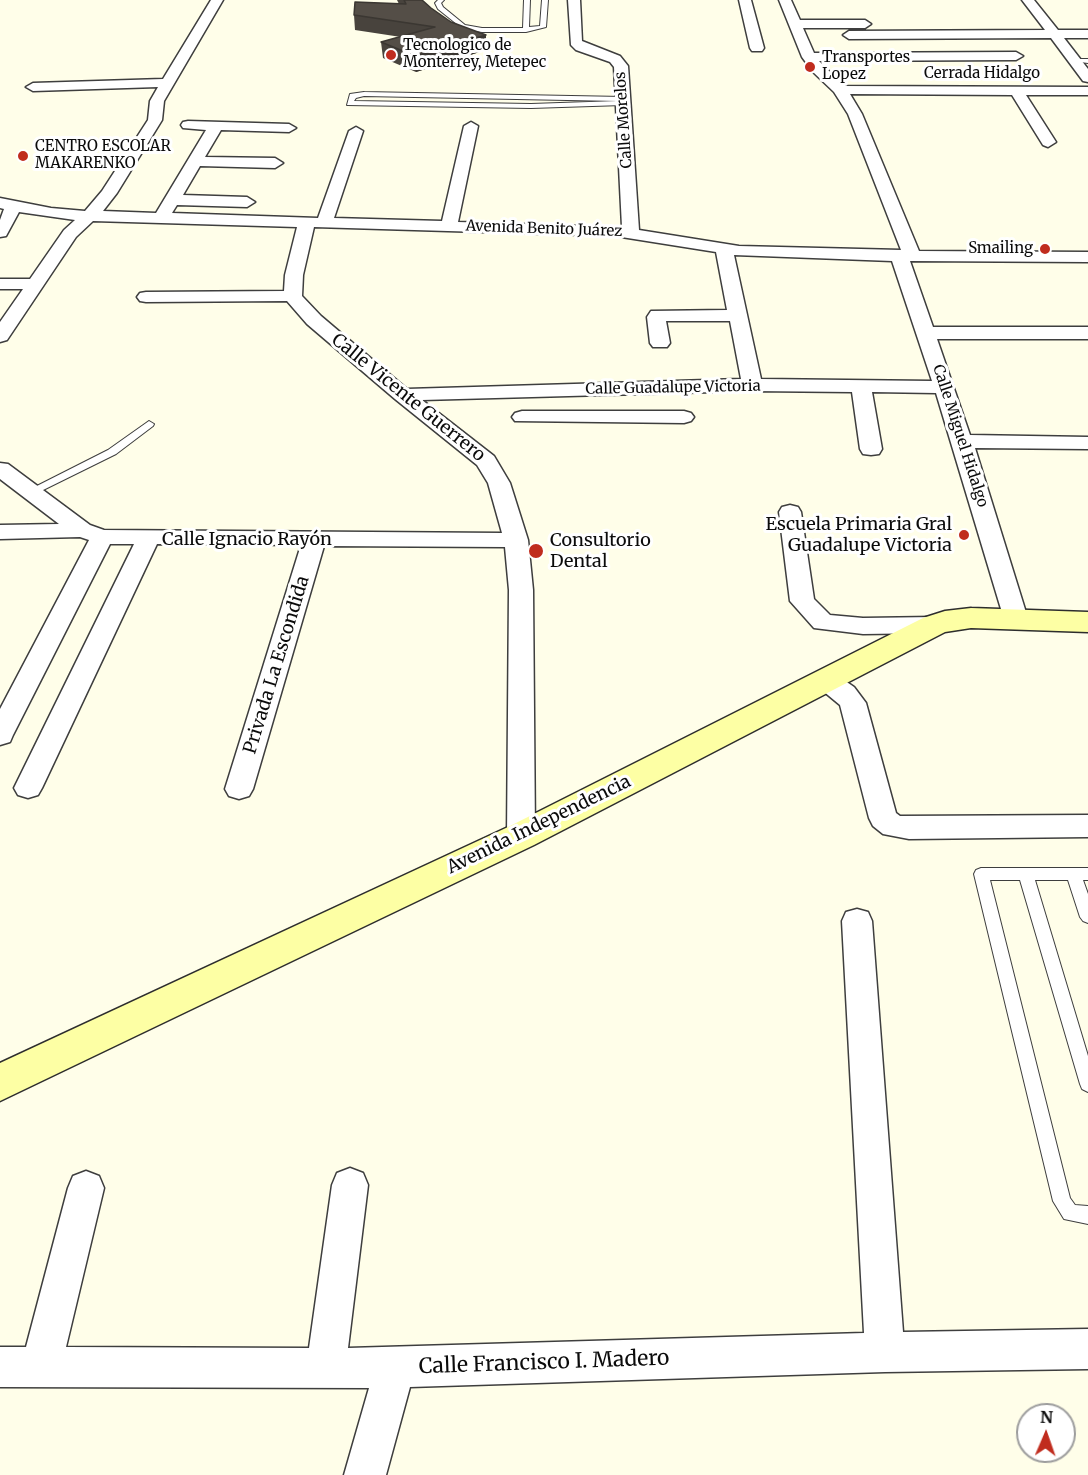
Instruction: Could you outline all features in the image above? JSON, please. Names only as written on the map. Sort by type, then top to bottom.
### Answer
[{"type":"street","points":[[2,330],[70,234],[110,193],[155,120],[155,105],[217,0]]},
{"type":"street","name":"Calle Morelos","points":[[574,0],[576,42],[621,64],[631,233]]},
{"type":"street","points":[[745,0],[758,48]]},
{"type":"street","name":"Calle Miguel Hidalgo","points":[[785,0],[809,57],[840,90],[855,114],[906,256],[926,333],[962,441],[1016,619]]},
{"type":"street","points":[[1028,0],[1054,34],[1081,61],[1088,78]]},
{"type":"street","points":[[795,24],[865,24]]},
{"type":"street","points":[[849,35],[1088,34]]},
{"type":"street","points":[[809,57],[1016,57]]},
{"type":"street","points":[[33,87],[167,83]]},
{"type":"street","name":"Cerrada Hidalgo","points":[[840,90],[1088,91]]},
{"type":"street","points":[[1017,91],[1048,142]]},
{"type":"street","points":[[188,125],[289,128]]},
{"type":"street","points":[[160,218],[216,126]]},
{"type":"street","points":[[449,225],[471,126]]},
{"type":"street","points":[[146,297],[293,296],[294,275],[356,131]]},
{"type":"street","points":[[195,161],[275,163]]},
{"type":"street","points":[[172,200],[247,202]]},
{"type":"street","points":[[0,232],[9,219],[6,205]]},
{"type":"street","name":"Avenida Benito Juárez","points":[[6,205],[87,216],[449,225],[631,233],[724,249],[906,256],[1088,257]]},
{"type":"street","points":[[724,249],[753,385]]},
{"type":"street","points":[[0,284],[36,284]]},
{"type":"street","name":"Calle Vicente Guerrero","points":[[293,296],[314,320],[402,395],[472,449],[493,470],[499,483],[516,540],[521,609],[521,836]]},
{"type":"street","points":[[660,343],[656,317],[658,315],[738,316]]},
{"type":"street","points":[[926,333],[1088,333]]},
{"type":"street","name":"Calle Guadalupe Victoria","points":[[402,395],[753,385],[945,387]]},
{"type":"street","points":[[861,386],[871,448]]},
{"type":"street","points":[[643,388],[644,417]]},
{"type":"street","points":[[522,417],[684,417]]},
{"type":"street","points":[[962,441],[1088,443]]},
{"type":"street","points":[[0,469],[92,534],[0,735]]},
{"type":"street","points":[[790,512],[802,601],[823,622],[863,626],[934,625]]},
{"type":"street","name":"Calle Ignacio Rayón","points":[[0,532],[92,534],[148,539],[516,540]]},
{"type":"street","points":[[28,788],[148,539]]},
{"type":"street","name":"Privada La Escondida","points":[[239,789],[314,540]]},
{"type":"street","name":"Avenida Independencia","points":[[0,1083],[521,836],[934,625],[957,619],[1088,622]]},
{"type":"street","points":[[826,680],[845,693],[853,703],[883,818],[892,826],[909,828],[1088,826]]},
{"type":"street","points":[[857,921],[885,1352]]},
{"type":"street","points":[[326,1368],[350,1185]]},
{"type":"street","points":[[41,1367],[86,1188]]},
{"type":"street","name":"Calle Francisco I. Madero","points":[[0,1367],[395,1368],[885,1352],[1088,1349]]},
{"type":"street","points":[[365,1475],[395,1368]]},
{"type":"lane","points":[[441,0],[438,3],[440,8],[463,27],[526,30],[542,28],[545,19],[545,0]]},
{"type":"lane","points":[[526,30],[527,0]]},
{"type":"lane","points":[[527,9],[545,9]]},
{"type":"lane","points":[[526,19],[545,19]]},
{"type":"lane","points":[[356,95],[623,101],[531,106],[350,103],[356,95]]},
{"type":"lane","points":[[410,105],[413,95]]},
{"type":"lane","points":[[31,492],[112,452],[149,424]]},
{"type":"lane","points":[[1088,916],[1081,874],[981,874],[1062,1201],[1070,1213],[1088,1215]]},
{"type":"lane","points":[[1026,874],[1088,1084]]},
{"type":"building","points":[[404,0],[422,0],[451,22],[486,35],[415,56],[381,42],[435,27],[354,15],[355,2],[406,4]]},
{"type":"place","name":"Tecnologico de Monterrey, Metepec","points":[[391,55]]},
{"type":"place","name":"Transportes Lopez","points":[[810,67]]},
{"type":"place","name":"CENTRO ESCOLAR MAKARENKO","points":[[23,156]]},
{"type":"place","name":"Smailing","points":[[1045,249]]},
{"type":"place","name":"Escuela Primaria Gral Guadalupe Victoria","points":[[964,535]]},
{"type":"place","name":"Consultorio Dental","points":[[536,551]]}]
